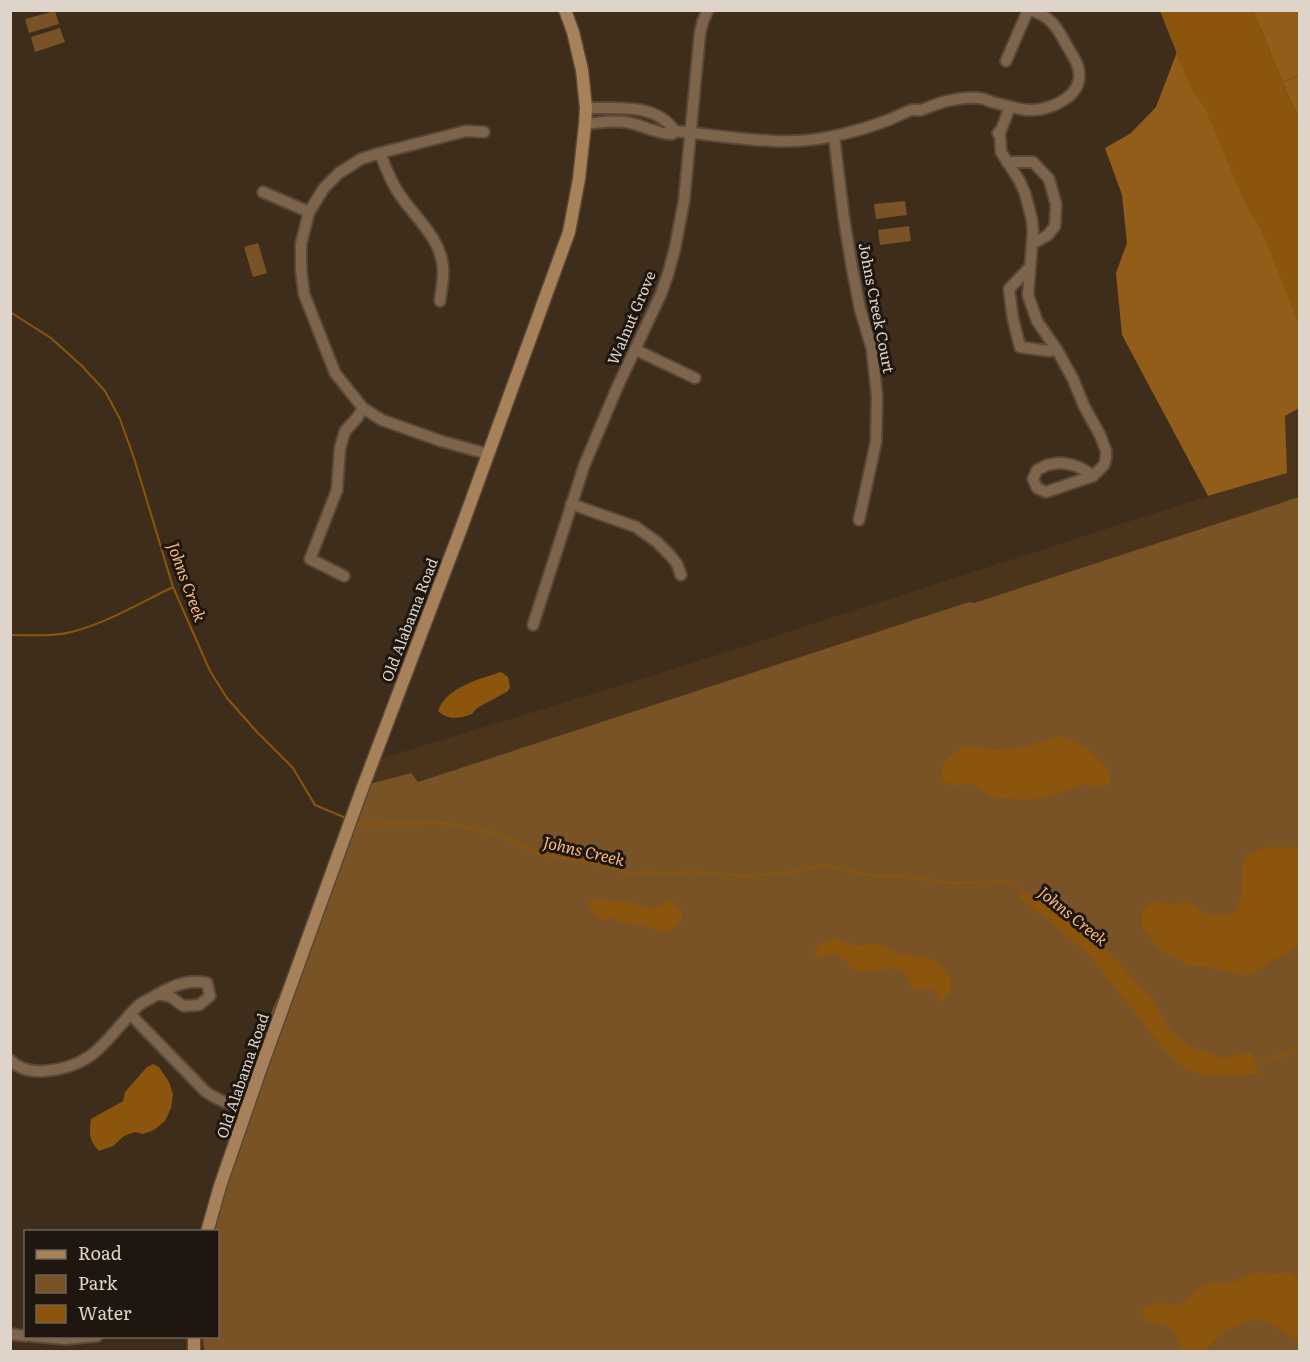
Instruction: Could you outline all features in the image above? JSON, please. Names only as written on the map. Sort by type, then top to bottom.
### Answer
[{"type":"main road","name":"Old Alabama Road","points":[[208,1230],[220,1186],[343,841],[569,232],[579,178],[586,108],[582,70],[565,10]]},
{"type":"street","name":"Walnut Grove","points":[[533,625],[571,504],[599,430],[661,294],[675,248],[684,201],[700,33],[708,10]]},
{"type":"street","points":[[585,124],[624,122],[664,134],[672,134],[675,131],[797,142],[834,136],[890,120],[910,110],[920,110],[948,101],[979,98],[1010,107],[1040,109],[1063,100],[1077,87],[1079,72],[1076,62],[1057,28],[1045,16],[1028,10],[1006,61]]},
{"type":"street","points":[[1010,107],[998,133],[1001,152],[1019,180],[1029,206],[1033,231],[1028,295],[1037,321],[1073,379],[1106,452],[1104,465],[1093,476],[1046,492],[1037,488],[1033,479],[1037,470],[1058,463],[1077,466],[1093,476]]},
{"type":"street","points":[[586,108],[644,110],[664,118],[675,131]]},
{"type":"street","points":[[484,132],[466,131],[380,153],[361,159],[339,173],[324,188],[309,212],[301,244],[301,269],[304,294],[335,373],[363,408],[382,420],[441,441],[488,453]]},
{"type":"street","name":"Johns Creek Court","points":[[834,136],[844,219],[860,309],[872,349],[877,396],[876,442],[859,520]]},
{"type":"street","points":[[380,153],[396,189],[425,227],[441,256],[443,269],[440,301]]},
{"type":"street","points":[[1007,162],[1033,162],[1049,179],[1056,204],[1055,226],[1048,235],[1032,244]]},
{"type":"street","points":[[264,192],[309,212]]},
{"type":"street","points":[[1030,267],[1009,289],[1020,347],[1057,350]]},
{"type":"street","points":[[636,350],[695,378]]},
{"type":"street","points":[[344,576],[310,559],[336,490],[340,448],[345,431],[363,408]]},
{"type":"street","points":[[571,504],[636,527],[670,555],[681,575]]},
{"type":"street","points":[[13,1065],[28,1071],[40,1072],[76,1065],[103,1045],[140,1005],[158,994]]},
{"type":"street","points":[[130,1015],[206,1092],[217,1100],[247,1109]]},
{"type":"street","points":[[54,1338],[76,1338]]},
{"type":"shaded area","points":[[1253,11],[1299,11],[1299,117],[1291,103]]},
{"type":"shaded area","points":[[1188,23],[1299,273],[1299,408],[1285,416],[1287,473],[1208,496],[1122,335],[1116,273],[1127,243],[1122,195],[1105,148],[1131,133],[1156,107]]},
{"type":"shaded area","points":[[1299,408],[1299,497],[974,603],[969,602],[418,783],[410,773],[361,792],[373,761],[664,672],[1257,482],[1287,447],[1285,416]]},
{"type":"green space","points":[[55,11],[59,24],[29,33],[25,19]]},
{"type":"green space","points":[[60,28],[65,42],[35,52],[31,37]]},
{"type":"green space","points":[[905,201],[907,215],[876,219],[874,204]]},
{"type":"green space","points":[[909,226],[911,241],[880,245],[878,230]]},
{"type":"green space","points":[[258,243],[267,273],[253,277],[244,247]]},
{"type":"green space","points":[[1299,497],[1299,1351],[204,1352],[203,1338],[219,1338],[219,1230],[207,1230],[236,1117],[273,1008],[334,879],[358,787],[411,773],[418,782],[969,602],[974,603]]},
{"type":"water","points":[[1160,11],[1253,11],[1299,117],[1299,325],[1264,236],[1246,205],[1205,108],[1194,94]]},
{"type":"water","points":[[501,672],[508,677],[510,687],[508,691],[479,707],[472,714],[450,717],[438,711],[448,696],[456,690]]},
{"type":"water","points":[[1061,736],[1089,750],[1107,768],[1112,783],[1096,787],[1085,784],[1045,797],[1025,800],[992,797],[973,784],[955,786],[941,778],[942,766],[948,758],[963,747],[1015,749]]},
{"type":"water","points":[[1269,847],[1294,847],[1299,850],[1299,946],[1245,976],[1205,966],[1191,966],[1159,950],[1142,927],[1141,916],[1145,907],[1156,901],[1167,904],[1188,903],[1214,915],[1232,912],[1237,909],[1241,895],[1243,863],[1250,853]]},
{"type":"water","points":[[1022,893],[1095,937],[1153,1000],[1171,1031],[1190,1046],[1223,1058],[1251,1052],[1259,1074],[1204,1076],[1185,1069],[1162,1048],[1088,954],[1019,898]]},
{"type":"water","points":[[596,899],[629,902],[651,909],[667,902],[673,902],[682,913],[681,922],[663,932],[643,925],[624,924],[614,918],[601,920],[588,905]]},
{"type":"water","points":[[834,939],[857,946],[878,944],[896,952],[935,960],[946,970],[950,979],[949,992],[940,1003],[935,991],[927,988],[917,991],[912,987],[905,973],[896,967],[877,971],[854,971],[836,954],[816,957],[814,951],[819,945]]},
{"type":"water","points":[[153,1064],[159,1067],[169,1082],[173,1094],[171,1108],[165,1121],[154,1130],[124,1136],[113,1146],[99,1151],[90,1136],[91,1119],[123,1101],[125,1092],[147,1067]]},
{"type":"water","points":[[1259,1272],[1274,1274],[1289,1272],[1295,1276],[1299,1275],[1299,1341],[1271,1324],[1252,1320],[1222,1334],[1206,1351],[1183,1351],[1176,1335],[1167,1326],[1145,1321],[1142,1310],[1145,1307],[1160,1303],[1176,1305],[1182,1303],[1204,1285],[1234,1283]]},
{"type":"waterway","points":[[1280,83],[1300,75]]},
{"type":"waterway","name":"Johns Creek","points":[[10,312],[51,338],[105,391],[120,419],[134,458],[173,587],[210,671],[227,698],[293,768],[315,805],[346,818]]},
{"type":"waterway","points":[[10,635],[51,635],[75,631],[112,617],[173,587]]},
{"type":"waterway","name":"Johns Creek","points":[[354,822],[358,824],[446,823],[501,835],[538,854],[584,861],[614,868],[627,874],[692,872],[747,876],[791,872],[825,865],[866,875],[901,876],[952,883],[1010,882],[1057,915]]},
{"type":"waterway","name":"Johns Creek","points":[[1255,1063],[1284,1055],[1300,1046]]}]
